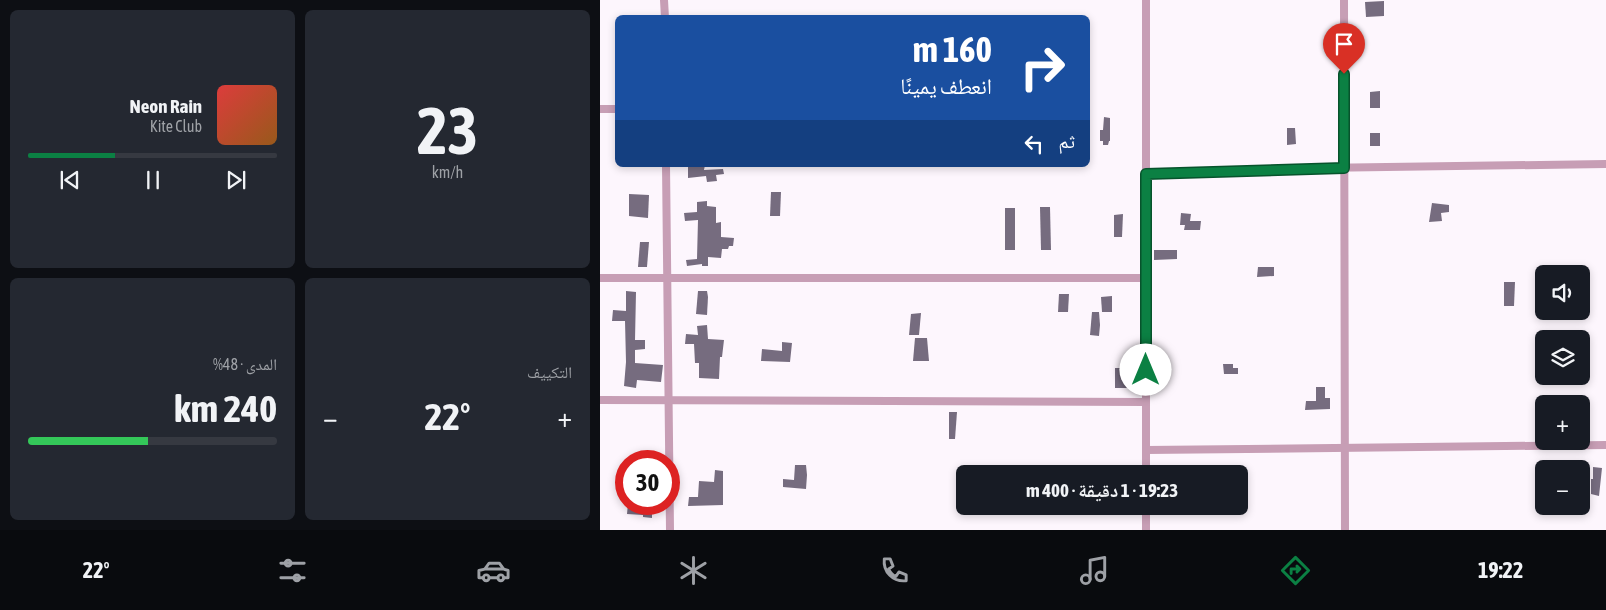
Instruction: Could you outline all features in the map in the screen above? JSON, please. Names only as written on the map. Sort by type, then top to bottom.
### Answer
[{"type":"street","points":[[664,0],[665,15]]},
{"type":"street","points":[[1146,0],[1146,465]]},
{"type":"street","points":[[1344,0],[1345,530]]},
{"type":"street","points":[[600,109],[615,109]]},
{"type":"street","points":[[1146,174],[1344,168],[1606,164]]},
{"type":"street","points":[[666,167],[670,530]]},
{"type":"street","points":[[600,278],[1146,278]]},
{"type":"street","points":[[600,400],[1146,402]]},
{"type":"street","points":[[1146,450],[1606,445]]},
{"type":"street","points":[[1146,515],[1146,530]]},
{"type":"building","points":[[1384,1],[1384,16],[1366,17],[1365,2]]},
{"type":"building","points":[[1380,91],[1380,108],[1370,108],[1370,92]]},
{"type":"building","points":[[1104,117],[1110,118],[1110,141],[1108,145],[1103,145],[1103,141],[1100,141],[1100,130],[1103,130]]},
{"type":"building","points":[[1287,128],[1295,128],[1296,144],[1287,145]]},
{"type":"building","points":[[1370,133],[1380,133],[1380,146],[1370,146]]},
{"type":"building","points":[[688,167],[705,167],[704,170],[723,169],[724,174],[716,175],[717,181],[707,182],[706,176],[688,178]]},
{"type":"building","points":[[771,192],[781,192],[780,216],[770,216]]},
{"type":"building","points":[[629,194],[649,195],[648,218],[629,216]]},
{"type":"building","points":[[707,201],[707,206],[716,207],[716,223],[721,222],[721,237],[734,238],[733,246],[729,246],[728,249],[722,249],[721,258],[708,257],[708,266],[702,266],[702,264],[687,266],[686,260],[697,259],[698,220],[685,221],[684,213],[697,212],[697,202]]},
{"type":"building","points":[[1432,203],[1449,205],[1449,212],[1441,213],[1442,221],[1429,222]]},
{"type":"building","points":[[1040,207],[1050,207],[1051,250],[1041,250]]},
{"type":"building","points":[[1005,208],[1015,208],[1015,250],[1005,250]]},
{"type":"building","points":[[1181,213],[1191,214],[1190,221],[1201,221],[1200,230],[1184,230],[1185,225],[1180,225]]},
{"type":"building","points":[[1123,214],[1122,237],[1114,237],[1114,215]]},
{"type":"building","points":[[640,242],[649,242],[647,267],[638,267]]},
{"type":"building","points":[[1154,250],[1177,250],[1177,259],[1154,260]]},
{"type":"building","points":[[1258,267],[1274,267],[1274,276],[1257,277]]},
{"type":"building","points":[[1504,282],[1515,282],[1514,306],[1504,306]]},
{"type":"building","points":[[626,291],[636,292],[635,340],[645,340],[645,349],[635,350],[635,363],[663,365],[661,382],[637,380],[636,388],[624,386],[626,362],[625,321],[612,321],[613,310],[626,311]]},
{"type":"building","points":[[698,291],[707,291],[707,315],[696,314]]},
{"type":"building","points":[[1059,294],[1069,294],[1068,312],[1058,312]]},
{"type":"building","points":[[1112,296],[1112,312],[1102,312],[1101,297]]},
{"type":"building","points":[[1092,312],[1099,312],[1099,336],[1090,335]]},
{"type":"building","points":[[921,313],[919,335],[909,335],[911,314]]},
{"type":"building","points":[[707,325],[708,339],[724,340],[722,357],[720,357],[719,379],[699,378],[699,363],[695,363],[694,344],[685,344],[686,334],[698,335],[697,326]]},
{"type":"building","points":[[915,338],[927,338],[929,361],[913,361]]},
{"type":"building","points":[[782,342],[792,343],[790,362],[761,361],[762,349],[782,351]]},
{"type":"building","points":[[1223,364],[1233,364],[1233,368],[1238,368],[1238,374],[1224,374]]},
{"type":"building","points":[[1115,368],[1126,368],[1126,378],[1140,379],[1140,388],[1115,388]]},
{"type":"building","points":[[1316,387],[1325,387],[1325,398],[1330,398],[1330,409],[1305,410],[1306,401],[1316,401]]},
{"type":"building","points":[[949,412],[957,412],[955,439],[949,439]]},
{"type":"building","points":[[795,465],[806,465],[806,489],[783,487],[783,479],[794,480]]},
{"type":"building","points":[[1593,467],[1602,468],[1599,496],[1591,494]]},
{"type":"building","points":[[715,470],[723,471],[723,505],[688,506],[689,497],[698,497],[699,481],[714,482]]},
{"type":"building","points":[[643,515],[652,515],[652,518],[643,517]]},
{"type":"route","points":[[1146,370],[1146,174],[1344,168],[1344,74]]}]
